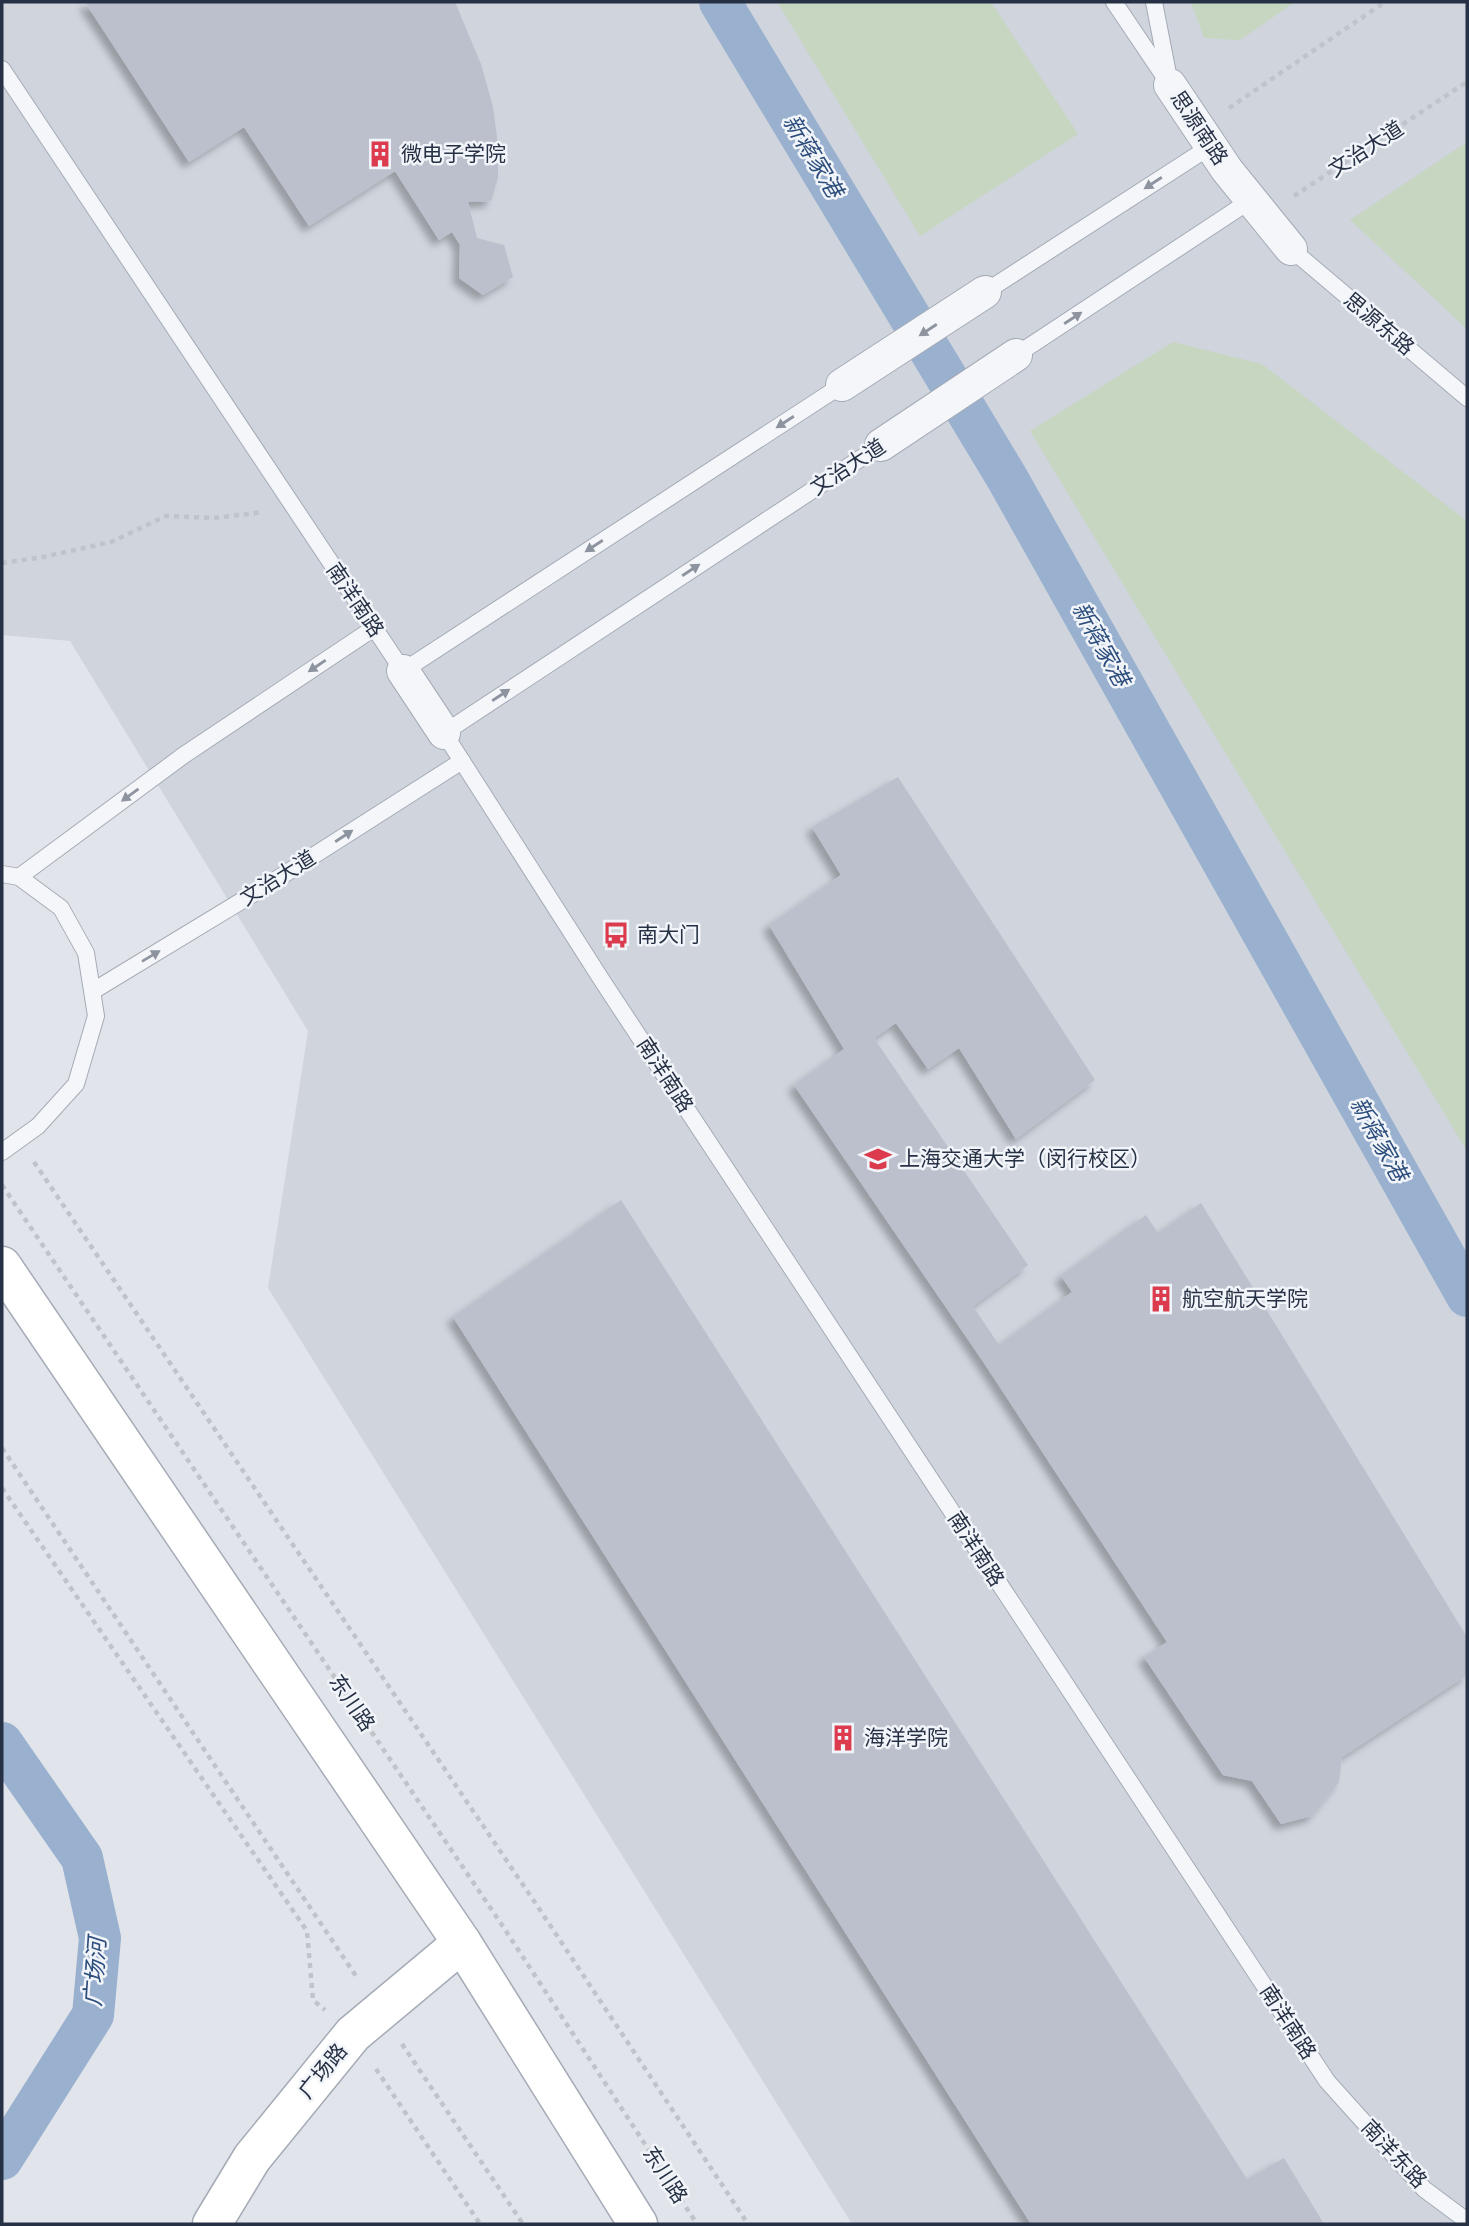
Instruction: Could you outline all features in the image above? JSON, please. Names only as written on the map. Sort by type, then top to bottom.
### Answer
[{"type":"main road","name":"东川路","points":[[2,1266],[462,1943],[638,2224]]},
{"type":"main road","name":"广场路","points":[[212,2224],[252,2158],[367,2023],[462,1943]]},
{"type":"street","name":"思源南路","points":[[1170,85],[1205,137],[1291,249]]},
{"type":"street","points":[[842,385],[985,292]]},
{"type":"street","name":"文治大道","points":[[881,445],[1016,355]]},
{"type":"street","name":"南洋南路","points":[[403,671],[444,733]]},
{"type":"lane","name":"思源南路","points":[[1114,2],[1170,85]]},
{"type":"lane","points":[[1154,2],[1170,85]]},
{"type":"lane","name":"南洋南路","points":[[2,69],[403,671]]},
{"type":"lane","points":[[985,292],[1205,137]]},
{"type":"lane","name":"文治大道","points":[[1016,355],[1258,208]]},
{"type":"lane","name":"思源东路","points":[[1291,249],[1467,398]]},
{"type":"lane","points":[[403,671],[842,385]]},
{"type":"lane","name":"文治大道","points":[[444,733],[881,445]]},
{"type":"lane","points":[[19,877],[184,755],[374,628]]},
{"type":"lane","name":"南洋南路","points":[[444,733],[611,993],[1327,2081]]},
{"type":"lane","name":"文治大道","points":[[93,991],[266,886],[462,761]]},
{"type":"lane","points":[[2,874],[19,877],[61,908],[86,953],[96,1016],[76,1084],[38,1126],[2,1152]]},
{"type":"lane","name":"南洋东路","points":[[1327,2081],[1424,2189],[1467,2221]]},
{"type":"path","points":[[1205,137],[1385,2]]},
{"type":"path","name":"文治大道","points":[[1258,208],[1467,82]]},
{"type":"path","points":[[2,562],[43,557],[111,542],[166,516],[215,518],[295,509]]},
{"type":"path","points":[[19,1139],[748,2224]]},
{"type":"path","name":"东川路","points":[[2,1185],[504,1928],[697,2224]]},
{"type":"path","points":[[2,1448],[367,2023],[480,2224]]},
{"type":"path","points":[[2,1488],[307,1931],[313,2000],[367,2023],[523,2224]]},
{"type":"shaded area","name":"上海交通大学（闵行校区）","points":[[2,2],[1467,2],[1467,2224],[852,2224],[268,1288],[308,1031],[70,641],[2,635]]},
{"type":"green space","points":[[777,2],[991,2],[1078,134],[920,236]]},
{"type":"green space","points":[[1191,2],[1295,2],[1240,40],[1204,38]]},
{"type":"green space","points":[[1467,142],[1467,329],[1350,220]]},
{"type":"green space","points":[[1173,342],[1262,364],[1467,521],[1467,1151],[1030,431]]},
{"type":"building","name":"微电子学院","points":[[85,2],[455,2],[481,64],[493,107],[498,145],[498,178],[491,201],[468,202],[477,238],[504,245],[513,277],[483,295],[459,278],[460,245],[452,232],[439,240],[395,171],[309,226],[244,127],[189,162]]},
{"type":"building","name":"航空航天学院","points":[[898,777],[1095,1080],[1016,1139],[959,1048],[928,1069],[896,1023],[874,1038],[1028,1265],[973,1306],[999,1345],[1072,1292],[1061,1276],[1146,1215],[1158,1233],[1201,1203],[1467,1637],[1467,1675],[1342,1757],[1339,1782],[1312,1816],[1281,1824],[1252,1781],[1223,1775],[1144,1657],[1167,1642],[984,1363],[794,1085],[844,1049],[769,925],[841,875],[812,827]]},
{"type":"building","name":"海洋学院","points":[[621,1200],[1247,2179],[1284,2158],[1324,2224],[1031,2224],[453,1317]]},
{"type":"waterway","name":"新蒋家港","points":[[720,2],[1007,478],[1467,1296]]},
{"type":"waterway","name":"广场河","points":[[2,1743],[82,1858],[100,1938],[93,2015],[2,2159]]},
{"type":"place","name":"微电子学院","points":[[380,154]]},
{"type":"place","name":"南大门","points":[[616,935]]},
{"type":"place","name":"上海交通大学（闵行校区）","points":[[878,1159]]},
{"type":"place","name":"航空航天学院","points":[[1161,1299]]},
{"type":"place","name":"海洋学院","points":[[843,1738]]}]
